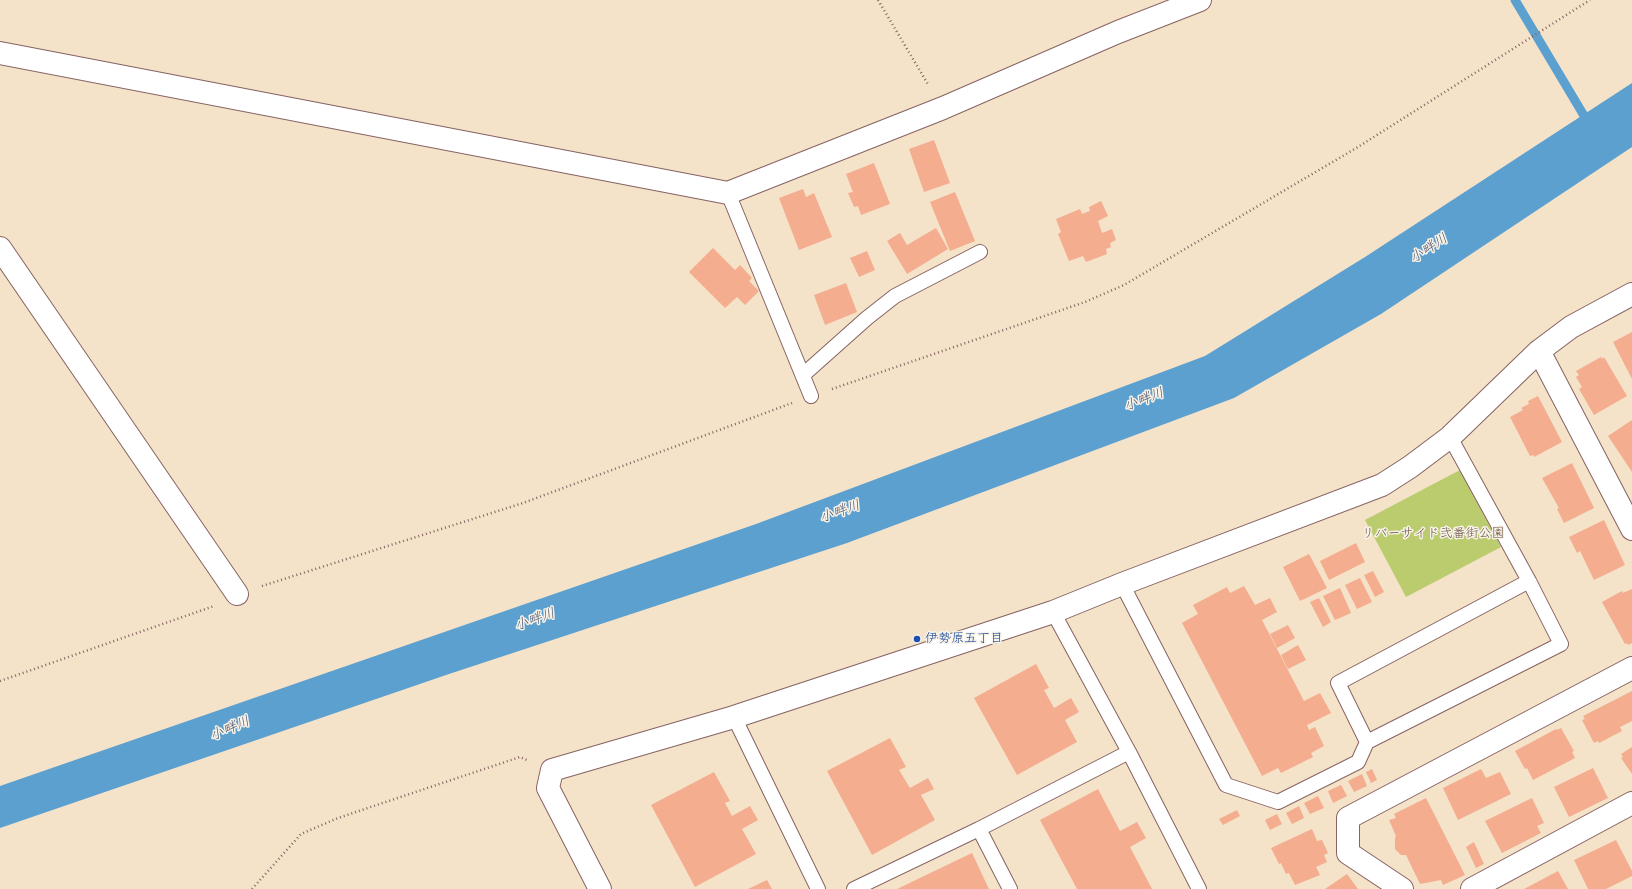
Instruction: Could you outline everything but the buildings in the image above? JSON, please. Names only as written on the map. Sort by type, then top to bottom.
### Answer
[{"type":"street","points":[[0,53],[728,193],[943,108],[1118,32],[1200,0]]},
{"type":"street","points":[[0,248],[237,594]]},
{"type":"street","points":[[600,889],[548,788],[552,770],[734,717],[1053,612],[1122,584],[1382,485],[1410,467],[1450,437],[1539,351],[1571,327],[1632,294]]},
{"type":"street","points":[[1539,351],[1629,516]]},
{"type":"street","points":[[1402,889],[1348,853],[1348,818],[1632,668]]},
{"type":"street","points":[[1472,889],[1632,803]]},
{"type":"lane","points":[[728,193],[811,396]]},
{"type":"lane","points":[[803,375],[867,318],[896,296],[980,252]]},
{"type":"lane","points":[[1122,584],[1226,785],[1278,802],[1358,762],[1366,742],[1561,644],[1529,581],[1450,437]]},
{"type":"lane","points":[[1366,742],[1338,683],[1529,581]]},
{"type":"lane","points":[[1053,612],[1199,889]]},
{"type":"lane","points":[[734,717],[818,889]]},
{"type":"lane","points":[[854,889],[979,829],[1128,752]]},
{"type":"lane","points":[[979,829],[1010,889]]},
{"type":"path","points":[[878,0],[943,108]]},
{"type":"path","points":[[252,889],[301,834],[338,818],[520,757],[552,770]]},
{"type":"green space","name":"リバーサイド弐番街公園","points":[[1460,470],[1501,547],[1406,597],[1365,520]]},
{"type":"water","name":"小畔川","points":[[1632,83],[1632,147],[1381,314],[1234,398],[847,543],[449,674],[0,828],[0,786],[756,524],[1205,356],[1365,257]]},
{"type":"waterway","points":[[1515,0],[1583,114],[1591,122]]},
{"type":"place","name":"伊勢原五丁目","points":[[917,639]]}]
